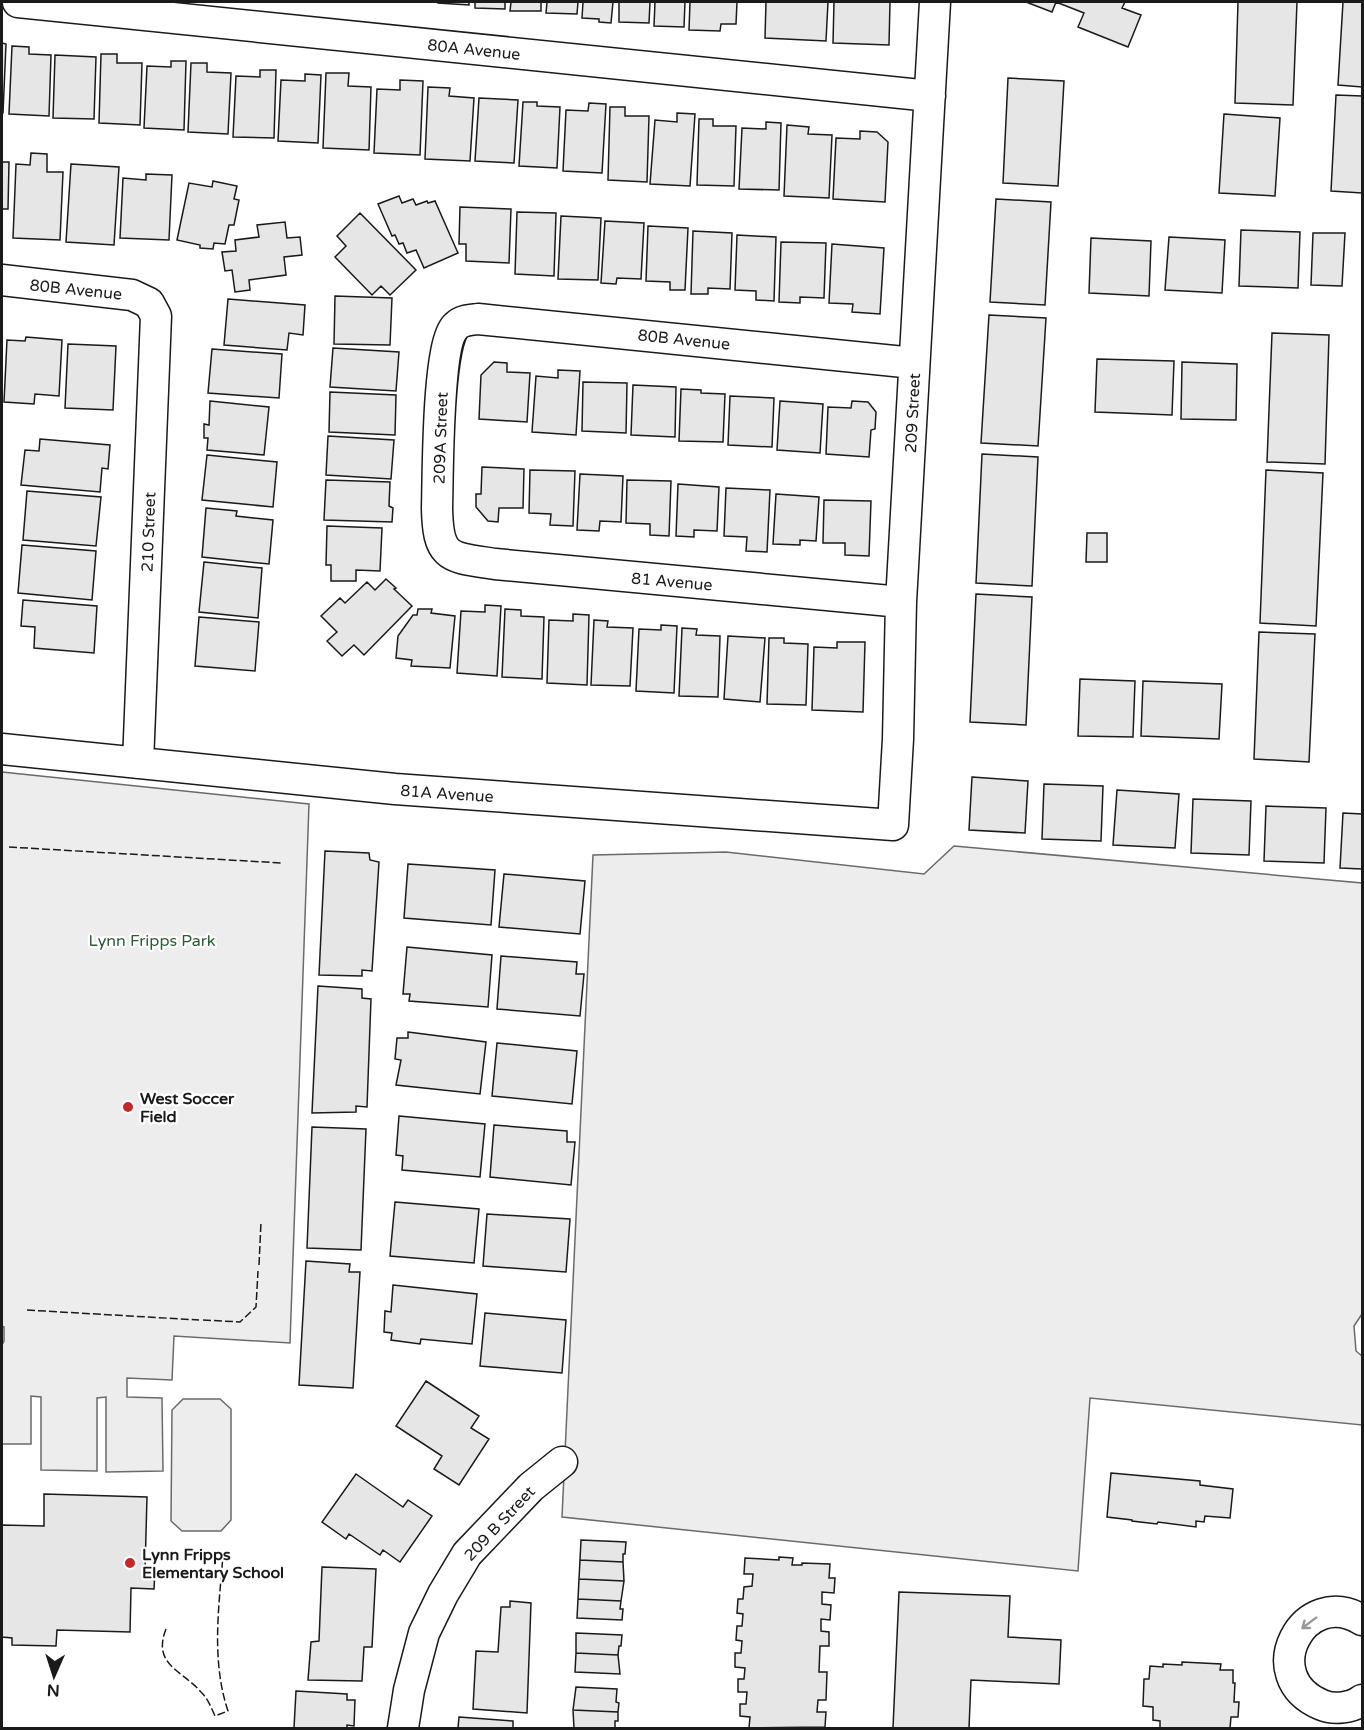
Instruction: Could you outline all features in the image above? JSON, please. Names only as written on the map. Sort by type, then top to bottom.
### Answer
[{"type":"street","name":"80A Avenue","points":[[18,2],[930,96]]},
{"type":"street","name":"209 Street","points":[[893,825],[898,739],[901,602],[934,2]]},
{"type":"street","name":"80B Avenue","points":[[2,280],[132,295],[149,303]]},
{"type":"street","name":"210 Street","points":[[138,763],[156,316],[149,303]]},
{"type":"street","name":"80B Avenue","points":[[456,326],[465,321],[478,319],[502,320],[914,363]]},
{"type":"street","name":"209A Street","points":[[445,550],[438,529],[437,508],[442,373],[449,337],[456,326]]},
{"type":"street","name":"81 Avenue","points":[[445,550],[452,556],[464,560],[495,564],[901,602]]},
{"type":"street","name":"81A Avenue","points":[[2,749],[395,789],[893,825]]},
{"type":"street","name":"209 B Street","points":[[403,1728],[409,1690],[424,1633],[443,1594],[467,1554],[531,1487],[561,1462]]},
{"type":"street","points":[[1357,1711],[1343,1707],[1327,1707],[1315,1715],[1292,1677],[1289,1661],[1291,1646],[1298,1631],[1310,1620],[1324,1613],[1340,1611],[1355,1615],[1362,1620]]},
{"type":"green space","name":"Lynn Fripps Park","points":[[2,772],[309,804],[290,1343],[174,1336],[172,1380],[127,1378],[127,1397],[162,1398],[163,1471],[106,1472],[106,1397],[97,1398],[97,1471],[41,1470],[41,1397],[31,1396],[31,1444],[2,1444],[4,1327],[2,1326]]},
{"type":"green space","points":[[954,846],[1362,883],[1362,1314],[1354,1326],[1356,1351],[1362,1356],[1362,1425],[1090,1398],[1078,1571],[562,1517],[593,855],[726,852],[924,874]]},
{"type":"green space","points":[[183,1399],[220,1399],[231,1409],[231,1520],[221,1531],[182,1531],[171,1521],[172,1410]]},
{"type":"building","points":[[469,2],[469,5],[438,3]]},
{"type":"building","points":[[475,2],[505,2],[505,9],[475,8]]},
{"type":"building","points":[[511,2],[541,2],[541,11],[510,11]]},
{"type":"building","points":[[547,2],[578,2],[577,14],[546,13]]},
{"type":"building","points":[[583,2],[613,2],[611,23],[599,22],[599,19],[582,18]]},
{"type":"building","points":[[619,2],[650,2],[649,23],[619,22]]},
{"type":"building","points":[[655,2],[685,2],[684,27],[654,26]]},
{"type":"building","points":[[690,2],[737,2],[736,24],[721,24],[720,31],[689,30]]},
{"type":"building","points":[[766,2],[828,2],[826,41],[765,38]]},
{"type":"building","points":[[834,2],[890,2],[889,45],[833,43]]},
{"type":"building","points":[[1026,2],[1056,2],[1052,12]]},
{"type":"building","points":[[1056,2],[1125,2],[1122,8],[1141,15],[1128,47],[1078,27],[1084,13]]},
{"type":"building","points":[[1238,2],[1297,2],[1293,105],[1235,103]]},
{"type":"building","points":[[1343,2],[1362,2],[1362,87],[1338,85]]},
{"type":"building","points":[[2,43],[6,44],[3,113],[2,113]]},
{"type":"building","points":[[12,46],[29,47],[29,54],[51,55],[49,116],[9,114]]},
{"type":"building","points":[[101,54],[117,54],[117,63],[142,63],[140,125],[99,123]]},
{"type":"building","points":[[55,55],[96,57],[94,119],[53,118]]},
{"type":"building","points":[[171,61],[186,61],[184,130],[144,128],[147,66],[171,67]]},
{"type":"building","points":[[191,63],[207,63],[207,72],[231,73],[228,134],[188,132]]},
{"type":"building","points":[[260,70],[276,70],[274,138],[233,137],[236,76],[260,77]]},
{"type":"building","points":[[326,73],[349,73],[348,86],[371,87],[369,150],[323,148]]},
{"type":"building","points":[[305,74],[321,75],[318,143],[278,141],[281,80],[305,81]]},
{"type":"building","points":[[1008,78],[1064,81],[1058,186],[1003,183]]},
{"type":"building","points":[[400,80],[423,81],[420,155],[374,153],[377,89],[400,90]]},
{"type":"building","points":[[428,87],[450,88],[449,96],[474,98],[470,161],[425,159]]},
{"type":"building","points":[[1336,95],[1362,96],[1362,193],[1331,191]]},
{"type":"building","points":[[479,98],[518,100],[514,163],[475,161]]},
{"type":"building","points":[[523,102],[537,102],[537,106],[560,107],[557,168],[519,166]]},
{"type":"building","points":[[589,103],[606,104],[602,173],[563,171],[566,110],[588,111]]},
{"type":"building","points":[[610,107],[625,107],[625,116],[649,116],[647,182],[608,180]]},
{"type":"building","points":[[677,113],[695,114],[690,186],[650,184],[655,120],[677,122]]},
{"type":"building","points":[[1224,114],[1280,118],[1275,196],[1219,193]]},
{"type":"building","points":[[699,119],[713,119],[713,126],[736,126],[734,186],[697,185]]},
{"type":"building","points":[[766,122],[781,123],[779,190],[739,189],[742,128],[766,129]]},
{"type":"building","points":[[787,125],[809,127],[808,134],[832,135],[829,198],[784,196]]},
{"type":"building","points":[[860,131],[877,132],[888,142],[885,202],[833,199],[836,138],[860,139]]},
{"type":"building","points":[[31,153],[47,154],[47,172],[63,172],[60,240],[13,238],[16,164],[30,165]]},
{"type":"building","points":[[2,162],[9,162],[8,209],[2,209]]},
{"type":"building","points":[[71,164],[119,167],[114,245],[66,242]]},
{"type":"building","points":[[146,174],[172,175],[169,240],[120,238],[123,178],[146,180]]},
{"type":"building","points":[[213,181],[237,186],[234,199],[239,200],[234,225],[229,225],[225,244],[214,243],[213,249],[200,248],[200,245],[177,240],[189,183],[212,187]]},
{"type":"building","points":[[399,196],[402,203],[413,199],[416,205],[435,201],[458,253],[424,268],[416,250],[407,253],[403,243],[399,244],[395,235],[392,236],[378,204]]},
{"type":"building","points":[[996,199],[1051,202],[1045,305],[990,302]]},
{"type":"building","points":[[460,207],[511,209],[509,263],[466,261],[466,244],[459,244]]},
{"type":"building","points":[[517,212],[556,213],[554,276],[515,274]]},
{"type":"building","points":[[360,213],[416,270],[390,295],[381,286],[372,295],[335,257],[346,246],[337,236]]},
{"type":"building","points":[[561,216],[601,218],[598,280],[558,279]]},
{"type":"building","points":[[605,221],[644,223],[641,279],[617,278],[616,284],[601,283]]},
{"type":"building","points":[[285,222],[287,238],[300,237],[302,255],[284,257],[286,275],[249,280],[250,290],[235,292],[232,270],[225,271],[222,252],[236,251],[235,240],[259,237],[257,225]]},
{"type":"building","points":[[648,226],[688,228],[685,290],[670,290],[670,282],[646,281]]},
{"type":"building","points":[[1241,230],[1300,232],[1298,288],[1239,286]]},
{"type":"building","points":[[693,231],[732,233],[730,289],[708,288],[708,294],[691,294]]},
{"type":"building","points":[[1313,233],[1345,233],[1342,286],[1311,285]]},
{"type":"building","points":[[737,235],[776,237],[774,301],[756,300],[756,291],[735,290]]},
{"type":"building","points":[[1169,237],[1225,240],[1222,293],[1165,290]]},
{"type":"building","points":[[1091,238],[1151,241],[1149,296],[1089,293]]},
{"type":"building","points":[[781,242],[826,243],[824,298],[800,297],[800,303],[779,302]]},
{"type":"building","points":[[832,244],[884,248],[880,314],[852,312],[853,304],[829,303]]},
{"type":"building","points":[[335,296],[392,298],[390,345],[334,344]]},
{"type":"building","points":[[228,299],[305,305],[303,335],[289,333],[287,350],[224,345]]},
{"type":"building","points":[[989,315],[1046,318],[1038,446],[981,443]]},
{"type":"building","points":[[1272,333],[1329,335],[1325,464],[1267,462]]},
{"type":"building","points":[[26,337],[62,340],[59,396],[35,394],[34,404],[4,402],[7,340],[25,341]]},
{"type":"building","points":[[68,344],[116,346],[113,410],[65,408]]},
{"type":"building","points":[[333,348],[399,352],[396,391],[330,387]]},
{"type":"building","points":[[212,349],[282,354],[279,398],[208,393]]},
{"type":"building","points":[[1097,359],[1174,361],[1172,415],[1095,412]]},
{"type":"building","points":[[494,362],[507,363],[507,372],[530,373],[527,422],[479,419],[481,375]]},
{"type":"building","points":[[1182,362],[1237,364],[1236,420],[1181,419]]},
{"type":"building","points":[[558,370],[580,371],[576,435],[532,432],[536,376],[558,378]]},
{"type":"building","points":[[583,382],[627,383],[626,433],[582,431]]},
{"type":"building","points":[[633,385],[676,387],[675,437],[631,435]]},
{"type":"building","points":[[681,389],[725,394],[723,442],[679,441]]},
{"type":"building","points":[[330,392],[396,395],[395,435],[329,432]]},
{"type":"building","points":[[730,396],[774,398],[772,447],[728,445]]},
{"type":"building","points":[[210,401],[269,407],[264,455],[207,450],[208,438],[204,438],[204,424],[209,425]]},
{"type":"building","points":[[780,401],[823,404],[820,453],[777,450]]},
{"type":"building","points":[[852,401],[868,402],[876,412],[875,429],[871,430],[869,457],[826,454],[828,407],[851,408]]},
{"type":"building","points":[[328,436],[394,440],[391,479],[326,475]]},
{"type":"building","points":[[40,439],[110,445],[108,469],[102,468],[100,492],[21,485],[25,450],[39,451]]},
{"type":"building","points":[[982,454],[1038,457],[1032,586],[976,583]]},
{"type":"building","points":[[207,455],[277,462],[273,507],[202,500]]},
{"type":"building","points":[[482,467],[524,469],[523,508],[499,508],[498,522],[488,521],[476,507],[476,494],[481,494]]},
{"type":"building","points":[[530,470],[575,471],[573,526],[550,525],[551,514],[529,513]]},
{"type":"building","points":[[1266,470],[1323,473],[1316,626],[1260,623]]},
{"type":"building","points":[[580,474],[623,476],[621,522],[600,521],[599,531],[577,530]]},
{"type":"building","points":[[326,480],[390,482],[389,506],[393,508],[392,522],[324,520]]},
{"type":"building","points":[[627,480],[671,481],[669,536],[650,535],[650,524],[626,523]]},
{"type":"building","points":[[678,484],[719,487],[717,531],[694,530],[694,537],[676,536]]},
{"type":"building","points":[[726,488],[770,490],[767,552],[746,551],[747,537],[724,536]]},
{"type":"building","points":[[27,491],[101,497],[96,546],[23,540]]},
{"type":"building","points":[[776,494],[819,497],[816,541],[800,540],[800,545],[773,544]]},
{"type":"building","points":[[824,500],[871,501],[869,556],[845,555],[845,543],[823,543]]},
{"type":"building","points":[[206,508],[237,511],[236,516],[273,520],[269,564],[202,557]]},
{"type":"building","points":[[327,526],[382,528],[380,571],[356,570],[356,581],[331,581],[331,565],[326,565]]},
{"type":"building","points":[[1087,533],[1107,533],[1107,562],[1086,562]]},
{"type":"building","points":[[22,545],[96,551],[92,600],[18,593]]},
{"type":"building","points":[[204,562],[262,568],[258,618],[199,612]]},
{"type":"building","points":[[386,579],[412,606],[364,655],[354,645],[342,656],[327,641],[337,632],[321,616],[340,598],[345,603],[367,582],[375,590]]},
{"type":"building","points":[[976,594],[1032,597],[1026,725],[970,722]]},
{"type":"building","points":[[23,600],[97,606],[94,653],[34,648],[35,627],[21,626]]},
{"type":"building","points":[[485,605],[501,606],[497,676],[457,673],[461,611],[485,612]]},
{"type":"building","points":[[418,609],[432,609],[431,613],[455,616],[450,668],[411,666],[412,660],[396,658],[398,636],[413,615],[417,615]]},
{"type":"building","points":[[505,609],[521,610],[521,616],[544,617],[542,679],[502,677]]},
{"type":"building","points":[[573,614],[589,615],[587,685],[547,683],[549,620],[573,621]]},
{"type":"building","points":[[199,617],[259,622],[255,671],[195,666]]},
{"type":"building","points":[[594,620],[608,621],[607,627],[633,628],[630,686],[591,685]]},
{"type":"building","points":[[661,625],[677,626],[674,693],[636,691],[639,629],[661,630]]},
{"type":"building","points":[[682,628],[697,629],[696,635],[720,636],[718,697],[679,696]]},
{"type":"building","points":[[1259,632],[1315,634],[1309,762],[1254,759]]},
{"type":"building","points":[[728,636],[765,638],[760,702],[724,699]]},
{"type":"building","points":[[769,638],[784,638],[784,643],[808,644],[806,705],[767,704]]},
{"type":"building","points":[[837,642],[865,642],[863,712],[812,710],[814,647],[837,648]]},
{"type":"building","points":[[1080,679],[1135,681],[1133,737],[1078,736]]},
{"type":"building","points":[[1143,681],[1222,684],[1219,739],[1141,736]]},
{"type":"building","points":[[972,777],[1028,781],[1025,833],[969,830]]},
{"type":"building","points":[[1044,784],[1103,786],[1101,841],[1042,839]]},
{"type":"building","points":[[1117,790],[1179,794],[1175,848],[1113,845]]},
{"type":"building","points":[[1193,799],[1251,801],[1249,855],[1191,853]]},
{"type":"building","points":[[1266,806],[1326,808],[1324,863],[1264,861]]},
{"type":"building","points":[[1343,813],[1362,814],[1362,869],[1340,868]]},
{"type":"building","points":[[325,851],[369,853],[370,860],[379,862],[372,971],[362,970],[362,976],[319,975]]},
{"type":"building","points":[[408,864],[495,870],[491,925],[404,918]]},
{"type":"building","points":[[504,874],[585,881],[580,934],[499,927]]},
{"type":"building","points":[[407,947],[492,955],[488,1007],[409,1001],[410,994],[403,994]]},
{"type":"building","points":[[501,956],[577,962],[576,974],[584,974],[580,1016],[497,1009]]},
{"type":"building","points":[[318,986],[362,989],[362,998],[371,999],[367,1107],[356,1106],[356,1112],[312,1113]]},
{"type":"building","points":[[408,1032],[486,1042],[480,1094],[396,1085],[401,1060],[395,1059],[397,1038],[408,1038]]},
{"type":"building","points":[[497,1043],[577,1051],[572,1104],[492,1096]]},
{"type":"building","points":[[399,1116],[485,1124],[480,1177],[402,1170],[403,1156],[396,1155]]},
{"type":"building","points":[[494,1125],[567,1131],[567,1142],[575,1142],[571,1185],[490,1177]]},
{"type":"building","points":[[312,1127],[366,1129],[361,1250],[307,1248]]},
{"type":"building","points":[[395,1202],[479,1209],[474,1263],[390,1256]]},
{"type":"building","points":[[487,1214],[570,1219],[566,1272],[483,1266]]},
{"type":"building","points":[[306,1261],[350,1264],[349,1272],[360,1272],[353,1388],[299,1385]]},
{"type":"building","points":[[393,1285],[477,1294],[472,1344],[421,1339],[420,1344],[391,1340],[392,1333],[384,1332],[385,1311],[391,1312]]},
{"type":"building","points":[[485,1313],[566,1320],[562,1373],[480,1366]]},
{"type":"building","points":[[426,1381],[479,1416],[471,1428],[489,1439],[459,1485],[434,1469],[442,1456],[396,1426]]},
{"type":"building","points":[[1111,1473],[1200,1481],[1200,1485],[1233,1489],[1230,1518],[1205,1516],[1204,1522],[1196,1521],[1196,1527],[1107,1517]]},
{"type":"building","points":[[356,1474],[403,1507],[408,1500],[432,1516],[400,1562],[383,1550],[380,1555],[349,1534],[346,1539],[322,1522]]},
{"type":"building","points":[[44,1494],[147,1497],[145,1570],[155,1570],[154,1589],[131,1588],[130,1632],[57,1630],[56,1646],[12,1645],[12,1638],[2,1637],[2,1525],[44,1526]]},
{"type":"building","points":[[581,1540],[626,1542],[623,1562],[580,1560]]},
{"type":"building","points":[[779,1557],[793,1558],[792,1565],[830,1564],[829,1578],[835,1578],[834,1593],[822,1592],[822,1604],[831,1605],[830,1620],[821,1619],[821,1631],[829,1632],[829,1646],[820,1646],[819,1672],[827,1672],[826,1700],[818,1700],[817,1712],[826,1712],[825,1727],[749,1728],[750,1717],[740,1716],[740,1704],[746,1704],[747,1692],[738,1692],[738,1679],[744,1679],[745,1668],[735,1667],[735,1653],[741,1653],[742,1641],[736,1640],[737,1626],[742,1626],[743,1614],[737,1613],[738,1599],[743,1599],[744,1587],[752,1586],[753,1574],[744,1574],[745,1558],[779,1560]]},
{"type":"building","points":[[580,1560],[623,1562],[624,1581],[579,1579]]},
{"type":"building","points":[[322,1567],[376,1569],[372,1647],[364,1647],[362,1681],[308,1680],[311,1642],[319,1641]]},
{"type":"building","points":[[579,1579],[624,1581],[621,1601],[578,1599]]},
{"type":"building","points":[[899,1592],[1010,1596],[1008,1637],[1061,1640],[1059,1684],[971,1680],[969,1728],[893,1728]]},
{"type":"building","points":[[578,1599],[621,1601],[622,1620],[577,1618]]},
{"type":"building","points":[[510,1601],[531,1603],[527,1713],[473,1709],[476,1651],[498,1652],[501,1607],[510,1607]]},
{"type":"building","points":[[576,1633],[622,1635],[618,1655],[576,1653]]},
{"type":"building","points":[[576,1653],[618,1655],[620,1674],[575,1672]]},
{"type":"building","points":[[1182,1662],[1221,1664],[1220,1670],[1233,1670],[1234,1702],[1239,1702],[1238,1717],[1231,1717],[1230,1728],[1160,1728],[1160,1721],[1153,1720],[1153,1707],[1143,1706],[1144,1679],[1149,1679],[1150,1666],[1182,1665]]},
{"type":"building","points":[[576,1687],[617,1689],[618,1712],[573,1710]]},
{"type":"building","points":[[296,1691],[347,1694],[347,1700],[355,1700],[354,1726],[294,1728]]},
{"type":"building","points":[[573,1710],[618,1712],[618,1721],[615,1721],[615,1728],[574,1728]]},
{"type":"building","points":[[459,1717],[513,1721],[513,1728],[458,1728]]},
{"type":"fence","points":[[9,847],[281,863]]},
{"type":"fence","points":[[259,1265],[261,1222]]},
{"type":"fence","points":[[203,1320],[240,1322],[256,1307],[258,1271]]},
{"type":"fence","points":[[27,1310],[199,1320]]},
{"type":"fence","points":[[166,1629],[163,1651],[171,1666],[203,1695],[215,1716],[228,1711],[219,1672],[218,1653],[218,1614],[223,1555]]},
{"type":"place","name":"West Soccer Field","points":[[128,1107]]},
{"type":"place","name":"Lynn Fripps Elementary School","points":[[130,1563]]}]
